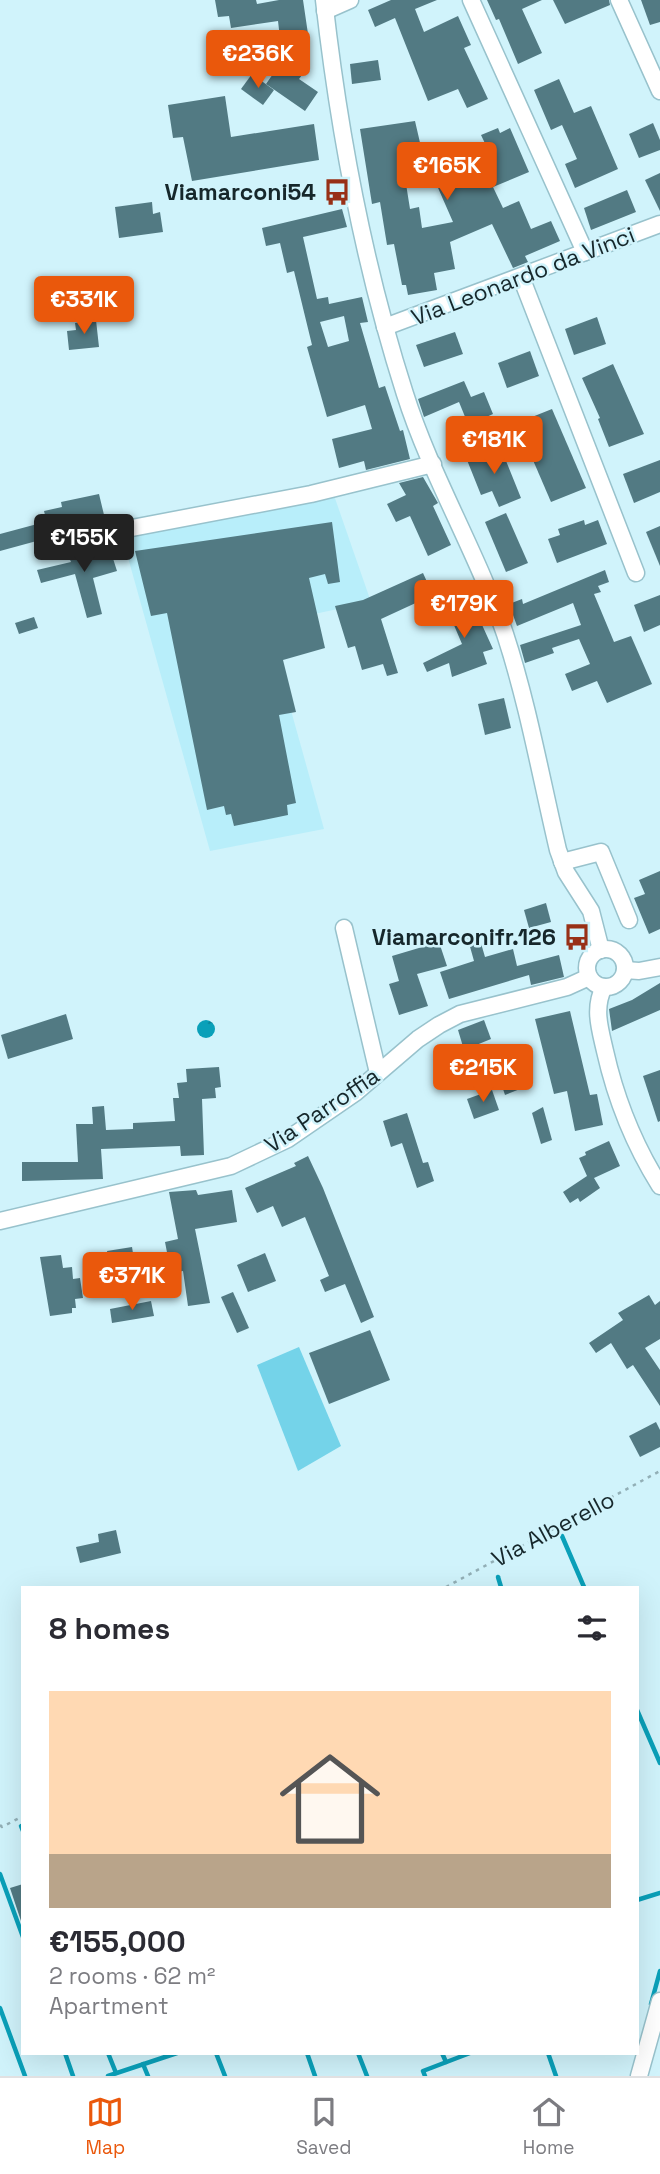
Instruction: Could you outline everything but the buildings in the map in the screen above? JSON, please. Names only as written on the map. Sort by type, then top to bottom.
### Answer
[{"type":"street","points":[[350,0],[325,5],[356,213],[385,327],[406,397],[479,566],[505,635],[562,862],[591,911],[601,950]]},
{"type":"street","points":[[471,0],[585,252]]},
{"type":"street","points":[[619,0],[660,91]]},
{"type":"street","name":"Via Leonardo da Vinci","points":[[385,327],[660,224]]},
{"type":"street","points":[[521,277],[636,573]]},
{"type":"street","points":[[53,543],[311,494],[433,464]]},
{"type":"street","points":[[562,862],[601,852],[629,920]]},
{"type":"street","points":[[344,928],[378,1073]]},
{"type":"street","points":[[608,949],[620,955],[625,970],[619,982],[611,987],[604,987],[589,976],[587,970],[590,958],[601,950],[608,949]]},
{"type":"street","points":[[625,970],[639,971],[660,967]]},
{"type":"street","name":"Via Parroffia","points":[[0,1221],[231,1166],[288,1139],[355,1093],[418,1039],[460,1014],[567,987],[589,976]]},
{"type":"street","points":[[604,987],[597,1006],[611,1080],[633,1140],[660,1186]]},
{"type":"street","points":[[639,2076],[660,2001]]},
{"type":"path","name":"Via Alberello","points":[[448,1586],[660,1471]]},
{"type":"path","points":[[0,1825],[2,1827],[21,1817]]},
{"type":"shaded area","points":[[329,481],[371,602],[267,624],[324,829],[210,851],[120,529],[165,515]]},
{"type":"shaded area","points":[[299,1347],[341,1446],[298,1471],[257,1365]]},
{"type":"water","points":[[206,1020],[212,1023],[215,1029],[212,1035],[206,1038],[200,1035],[197,1029],[200,1023]]},
{"type":"waterway","points":[[562,1536],[584,1586]]},
{"type":"waterway","points":[[498,1577],[501,1586]]},
{"type":"waterway","points":[[639,1715],[660,1763]]},
{"type":"waterway","points":[[0,1874],[21,1932]]},
{"type":"waterway","points":[[639,1899],[660,1893]]},
{"type":"waterway","points":[[651,2004],[660,1971]]},
{"type":"waterway","points":[[0,2008],[25,2076]]},
{"type":"waterway","points":[[66,2055],[73,2076]]},
{"type":"waterway","points":[[109,2055],[116,2073]]},
{"type":"waterway","points":[[108,2076],[171,2055]]},
{"type":"waterway","points":[[217,2055],[225,2076]]},
{"type":"waterway","points":[[308,2055],[315,2076]]},
{"type":"waterway","points":[[359,2055],[367,2076]]},
{"type":"waterway","points":[[443,2055],[446,2062]]},
{"type":"waterway","points":[[425,2076],[423,2071],[465,2055]]},
{"type":"waterway","points":[[549,2055],[556,2076]]},
{"type":"waterway","points":[[143,2064],[148,2076]]},
{"type":"place","name":"Viamarconi54","points":[[337,192]]},
{"type":"place","name":"Viamarconifr.126","points":[[577,937]]}]
